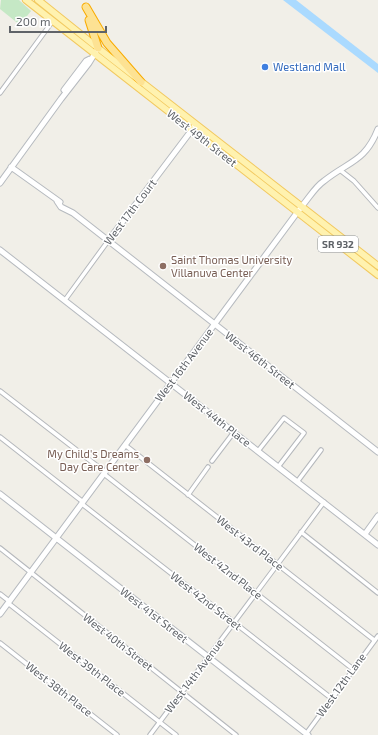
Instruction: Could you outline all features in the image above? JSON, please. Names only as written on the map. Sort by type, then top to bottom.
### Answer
[{"type":"highway","points":[[85,4],[94,54]]},
{"type":"highway","points":[[85,4],[106,43],[141,82]]},
{"type":"main road","name":"West 49th Street","points":[[26,0],[52,22],[378,276]]},
{"type":"main road","name":"West 49th Street","points":[[38,0],[85,38],[94,54],[141,82],[378,266]]},
{"type":"main road","points":[[44,0],[85,38]]},
{"type":"main road","points":[[234,164],[241,162],[254,174],[260,174]]},
{"type":"street","points":[[0,93],[52,22]]},
{"type":"street","points":[[0,183],[61,98],[89,64],[94,54]]},
{"type":"street","name":"West 17th Court","points":[[65,300],[196,124]]},
{"type":"street","name":"West 16th Avenue","points":[[0,614],[297,212],[322,182],[354,162],[364,153],[371,144],[378,129]]},
{"type":"street","name":"West 46th Street","points":[[11,166],[57,201],[66,206],[67,209],[378,452]]},
{"type":"street","points":[[340,170],[354,181],[378,208]]},
{"type":"street","name":"West 44th Place","points":[[0,250],[378,545]]},
{"type":"street","name":"West 42nd Place","points":[[0,391],[353,669]]},
{"type":"street","points":[[258,451],[284,418],[304,433],[278,467]]},
{"type":"street","points":[[212,461],[234,432]]},
{"type":"street","name":"West 42nd Street","points":[[0,437],[331,698]]},
{"type":"street","name":"West 43rd Place","points":[[125,445],[374,640]]},
{"type":"street","points":[[297,482],[321,450]]},
{"type":"street","points":[[188,495],[208,467]]},
{"type":"street","name":"West 41st Street","points":[[0,494],[306,734]]},
{"type":"street","name":"West 14th Avenue","points":[[150,735],[324,502]]},
{"type":"street","points":[[365,534],[378,516]]},
{"type":"street","points":[[301,532],[378,593]]},
{"type":"street","name":"West 40th Street","points":[[0,548],[236,735]]},
{"type":"street","name":"West 39th Place","points":[[0,594],[8,602],[176,735]]},
{"type":"street","name":"West 12th Lane","points":[[306,734],[378,636]]},
{"type":"street","name":"West 38th Place","points":[[0,643],[117,735]]},
{"type":"green space","points":[[1,0],[19,0],[31,11],[20,25],[0,9]]},
{"type":"water","points":[[283,0],[296,0],[378,64],[378,73]]},
{"type":"place","name":"Westland Mall","points":[[265,67]]},
{"type":"place","name":"Saint Thomas University Villanuva Center","points":[[163,266]]},
{"type":"place","name":"My Child's Dreams Day Care Center","points":[[147,460]]}]
